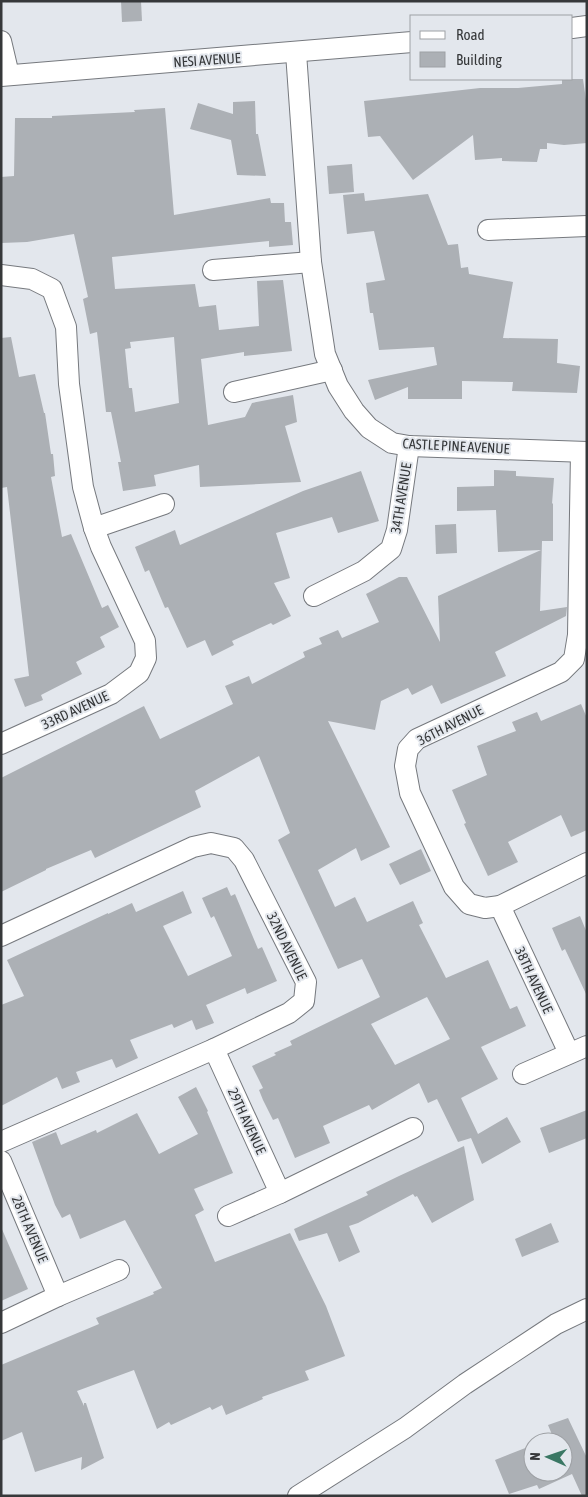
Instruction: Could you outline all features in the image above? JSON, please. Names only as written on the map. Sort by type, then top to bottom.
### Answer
[{"type":"street","points":[[573,28],[587,26]]},
{"type":"street","points":[[1,41],[5,75]]},
{"type":"street","name":"NESI AVENUE","points":[[5,75],[296,53],[410,42]]},
{"type":"street","name":"CASTLE PINE AVENUE","points":[[296,53],[312,262],[326,354],[338,386],[354,411],[369,428],[392,443],[409,446],[584,452]]},
{"type":"street","points":[[488,230],[587,226]]},
{"type":"street","points":[[213,270],[312,262]]},
{"type":"street","name":"33RD AVENUE","points":[[1,275],[32,279],[52,289],[66,327],[69,384],[83,488],[94,528],[145,640],[146,658],[139,673],[112,694],[1,744]]},
{"type":"street","points":[[234,392],[332,370]]},
{"type":"street","name":"34TH AVENUE","points":[[314,596],[364,571],[391,549],[397,530],[409,446]]},
{"type":"street","name":"36TH AVENUE","points":[[584,452],[578,636],[574,659],[561,672],[417,739],[408,749],[405,766],[410,794],[454,887],[469,904],[485,908],[500,906],[587,863]]},
{"type":"street","points":[[94,528],[164,504]]},
{"type":"street","name":"32ND AVENUE","points":[[1,936],[193,847],[211,843],[234,848],[244,860],[306,982],[304,1002],[289,1013],[214,1049],[1,1142]]},
{"type":"street","name":"38TH AVENUE","points":[[500,906],[578,1049],[523,1074]]},
{"type":"street","name":"29TH AVENUE","points":[[214,1049],[280,1193]]},
{"type":"street","points":[[228,1216],[280,1193],[412,1128]]},
{"type":"street","name":"28TH AVENUE","points":[[1,1161],[58,1296]]},
{"type":"street","points":[[1,1323],[120,1270]]},
{"type":"street","points":[[298,1496],[405,1428],[465,1384],[556,1324],[587,1309]]},
{"type":"building","points":[[121,1],[141,1],[142,21],[122,22]]},
{"type":"building","points":[[583,79],[587,107],[587,143],[564,145],[547,143],[547,149],[540,149],[537,162],[502,161],[502,158],[475,160],[473,135],[413,180],[380,136],[368,137],[364,101],[480,88],[518,88],[562,84],[562,80]]},
{"type":"building","points":[[255,101],[256,134],[258,134],[266,176],[237,175],[231,140],[190,129],[198,103],[233,114],[233,102]]},
{"type":"building","points":[[165,108],[174,215],[270,198],[271,203],[284,203],[285,222],[291,222],[293,245],[269,247],[269,241],[112,257],[115,289],[195,284],[199,307],[216,305],[219,330],[259,326],[257,281],[283,280],[292,351],[244,356],[244,352],[201,359],[208,425],[245,417],[252,403],[293,395],[297,422],[285,426],[301,482],[200,487],[199,465],[154,475],[156,486],[123,491],[118,462],[121,462],[111,412],[106,412],[97,332],[90,334],[83,299],[88,297],[74,234],[27,242],[1,243],[1,177],[14,176],[15,118],[52,118],[52,116],[135,112],[134,110]],"holes":[[[174,337],[179,403],[135,412],[132,388],[129,388],[125,349],[131,348],[130,342]]]},
{"type":"building","points":[[352,164],[354,192],[329,194],[327,166]]},
{"type":"building","points":[[364,193],[365,201],[428,194],[448,245],[458,244],[461,268],[468,267],[469,274],[513,282],[503,338],[558,339],[557,363],[580,366],[577,393],[512,391],[513,382],[462,381],[462,399],[408,399],[408,387],[375,400],[368,380],[437,365],[434,347],[379,350],[373,313],[370,313],[366,283],[385,280],[374,231],[347,234],[343,195]]},
{"type":"building","points":[[11,337],[19,377],[35,374],[45,413],[51,454],[53,454],[55,476],[51,477],[62,537],[71,534],[102,608],[108,605],[119,627],[100,637],[105,647],[76,662],[82,674],[41,695],[43,700],[25,707],[14,679],[29,676],[7,487],[1,488],[1,338]]},
{"type":"building","points":[[494,470],[516,471],[516,476],[554,478],[552,504],[553,541],[542,541],[540,611],[567,607],[566,616],[495,652],[506,676],[441,704],[432,685],[412,695],[408,688],[381,701],[375,730],[328,721],[390,847],[361,861],[356,848],[318,870],[335,907],[355,897],[367,922],[413,901],[423,923],[419,925],[446,978],[488,960],[510,1009],[517,1006],[526,1026],[481,1047],[498,1079],[461,1098],[478,1134],[507,1117],[521,1142],[482,1164],[471,1138],[458,1142],[437,1099],[428,1103],[419,1083],[372,1110],[369,1105],[323,1126],[330,1143],[295,1158],[278,1118],[273,1120],[263,1100],[259,1090],[263,1088],[252,1066],[292,1045],[290,1041],[380,997],[362,959],[338,969],[278,840],[290,833],[259,756],[195,791],[201,807],[95,858],[91,850],[46,869],[1,892],[1,778],[144,706],[160,739],[233,704],[225,686],[249,676],[252,684],[305,657],[303,652],[322,644],[319,638],[338,630],[342,638],[379,622],[366,594],[399,577],[407,577],[440,642],[438,596],[541,550],[498,552],[496,510],[457,511],[457,487],[494,486]],"holes":[[[427,997],[450,1039],[395,1065],[371,1024]]]},
{"type":"building","points":[[361,471],[379,521],[338,533],[332,517],[276,533],[290,578],[274,583],[291,616],[232,641],[234,645],[212,656],[205,640],[187,648],[168,607],[165,608],[149,570],[145,572],[135,547],[175,530],[180,545],[303,491]]},
{"type":"building","points":[[456,524],[457,553],[436,554],[435,525]]},
{"type":"building","points":[[581,704],[587,718],[587,830],[571,837],[561,815],[508,842],[518,862],[488,876],[464,824],[466,823],[452,790],[487,775],[477,746],[516,731],[512,722],[537,712],[541,721]]},
{"type":"building","points":[[421,849],[431,871],[400,885],[389,864]]},
{"type":"building","points":[[227,887],[231,896],[235,894],[258,949],[262,947],[277,981],[247,994],[245,988],[206,1005],[214,1023],[196,1030],[192,1020],[174,1028],[172,1024],[130,1040],[138,1058],[116,1068],[112,1059],[76,1072],[80,1082],[62,1089],[57,1077],[1,1106],[1,1005],[24,996],[7,960],[132,903],[136,912],[183,891],[192,913],[163,926],[188,976],[232,956],[214,916],[211,918],[202,898]]},
{"type":"building","points":[[580,916],[587,933],[587,996],[565,949],[562,951],[552,928]]},
{"type":"building","points":[[196,1087],[208,1111],[233,1173],[194,1189],[204,1210],[195,1215],[215,1262],[290,1233],[326,1306],[345,1356],[305,1371],[309,1380],[262,1397],[263,1399],[226,1415],[222,1405],[212,1410],[210,1407],[171,1425],[169,1422],[157,1429],[134,1370],[77,1391],[84,1406],[84,1403],[86,1403],[104,1458],[81,1470],[82,1457],[35,1472],[22,1432],[1,1441],[1,1365],[99,1324],[96,1318],[154,1294],[153,1292],[162,1288],[125,1220],[80,1239],[70,1214],[62,1218],[55,1205],[32,1142],[56,1132],[61,1145],[96,1130],[97,1133],[137,1113],[159,1154],[198,1134],[178,1097]]},
{"type":"building","points":[[587,1110],[587,1138],[549,1153],[540,1128]]},
{"type":"building","points":[[464,1146],[474,1200],[432,1223],[417,1196],[415,1197],[413,1194],[349,1226],[360,1252],[339,1262],[327,1233],[299,1241],[294,1229],[368,1195],[366,1192]]},
{"type":"building","points":[[551,1223],[559,1242],[522,1257],[515,1239]]},
{"type":"building","points":[[1,1227],[28,1289],[1,1301]]},
{"type":"building","points":[[568,1418],[587,1458],[587,1496],[582,1496],[573,1476],[573,1432],[551,1432],[548,1425]]},
{"type":"building","points":[[523,1449],[523,1482],[554,1482],[539,1489],[537,1485],[509,1494],[495,1460]]}]
